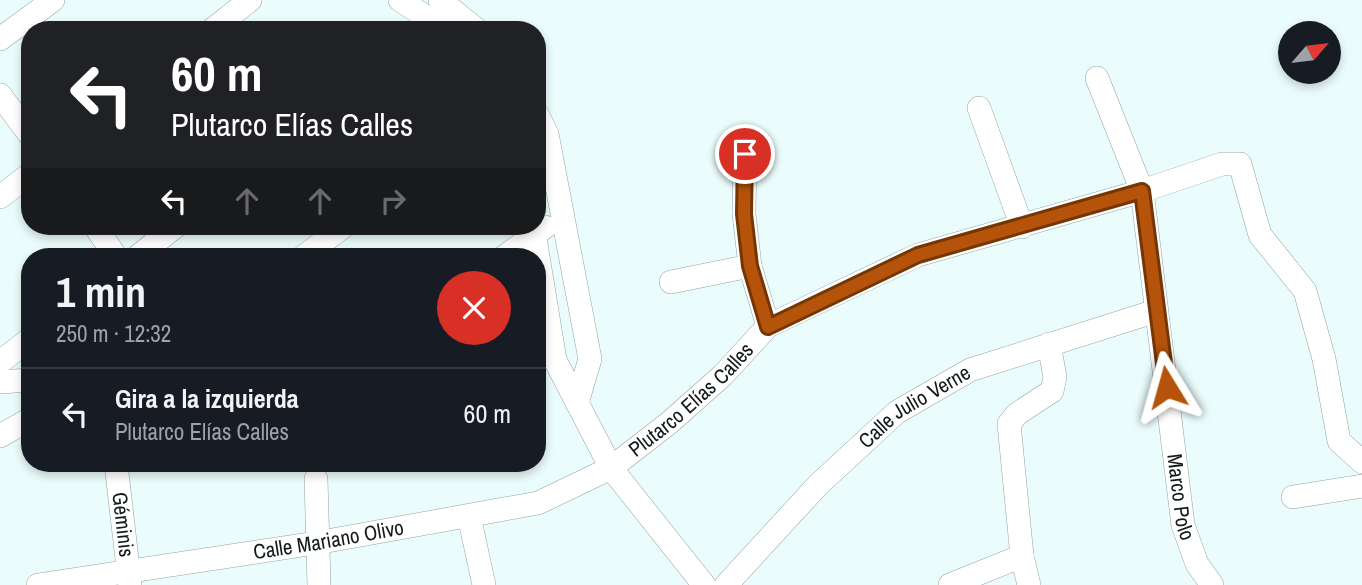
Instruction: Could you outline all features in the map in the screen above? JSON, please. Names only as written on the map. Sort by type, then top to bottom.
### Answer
[{"type":"street","points":[[24,21],[53,0]]},
{"type":"street","points":[[223,21],[250,0]]},
{"type":"street","points":[[400,0],[437,20]]},
{"type":"street","points":[[0,39],[21,24]]},
{"type":"street","name":"Marco Polo","points":[[1097,78],[1142,191],[1183,525],[1197,564],[1212,585]]},
{"type":"street","points":[[0,95],[21,123]]},
{"type":"street","points":[[979,108],[1022,227]]},
{"type":"street","points":[[546,132],[590,359],[577,403]]},
{"type":"street","points":[[745,154],[744,214],[750,266],[768,327]]},
{"type":"street","name":"Plutarco Elías Calles","points":[[611,468],[669,424],[723,375],[768,327],[918,255],[1022,227],[1222,164],[1240,163],[1260,235],[1305,291],[1324,359],[1339,441],[1362,462]]},
{"type":"street","points":[[0,197],[21,181]]},
{"type":"street","points":[[546,224],[562,216]]},
{"type":"street","points":[[148,248],[164,235]]},
{"type":"street","points":[[315,248],[332,235]]},
{"type":"street","points":[[514,248],[528,235]]},
{"type":"street","points":[[671,282],[750,266]]},
{"type":"street","points":[[546,304],[555,360],[611,468],[704,585]]},
{"type":"street","name":"Calle Julio Verne","points":[[726,585],[818,485],[897,412],[970,370],[1156,312]]},
{"type":"street","points":[[1029,585],[1022,556],[1009,424],[1017,414],[1052,391],[1055,377],[1049,344]]},
{"type":"street","points":[[0,362],[21,346]]},
{"type":"street","points":[[0,382],[21,381]]},
{"type":"street","points":[[0,436],[21,424]]},
{"type":"street","name":"Calle Mariano Olivo","points":[[38,585],[129,578],[538,503],[611,468]]},
{"type":"street","name":"Géminis","points":[[117,472],[129,578]]},
{"type":"street","points":[[316,479],[319,585]]},
{"type":"street","points":[[1293,497],[1362,486]]},
{"type":"street","points":[[469,516],[484,585]]},
{"type":"street","points":[[950,585],[1022,556]]},
{"type":"route","points":[[745,154],[744,214],[750,266],[768,327],[918,255],[1142,191],[1167,387]]}]
